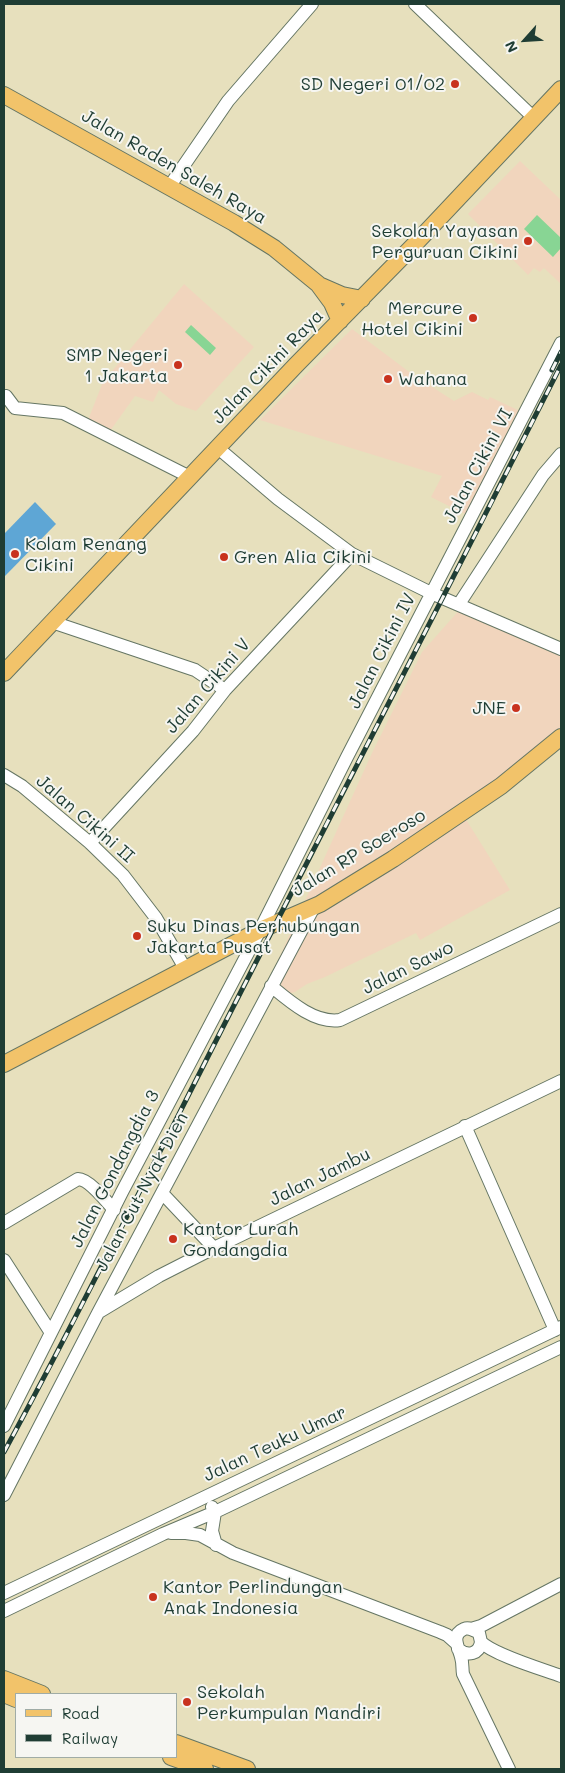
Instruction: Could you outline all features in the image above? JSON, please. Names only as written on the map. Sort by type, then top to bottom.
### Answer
[{"type":"main road","name":"Jalan Cikini Raya","points":[[4,673],[296,364],[362,299],[561,89]]},
{"type":"main road","name":"Jalan Raden Saleh Raya","points":[[4,95],[234,223],[274,248],[318,284],[332,302],[340,320]]},
{"type":"main road","name":"Jalan Raden Saleh Raya","points":[[318,284],[342,295],[362,299]]},
{"type":"main road","name":"Jalan RP Soeroso","points":[[4,1064],[260,930],[314,907],[393,859],[501,786],[561,737]]},
{"type":"main road","points":[[4,1679],[39,1693]]},
{"type":"main road","points":[[178,1744],[247,1769]]},
{"type":"main road","points":[[174,1758],[205,1769]]},
{"type":"street","points":[[415,4],[534,118]]},
{"type":"street","points":[[169,187],[228,101],[309,5]]},
{"type":"street","name":"Jalan Cikini VI","points":[[431,593],[558,358],[561,344]]},
{"type":"street","points":[[6,396],[14,408],[63,413],[190,477]]},
{"type":"street","name":"Jalan Cikini IV","points":[[218,448],[278,499],[352,554],[431,593],[260,930]]},
{"type":"street","points":[[459,604],[543,475],[561,454]]},
{"type":"street","name":"Jalan Cikini V","points":[[90,843],[193,731],[225,690],[352,554]]},
{"type":"street","points":[[431,593],[561,649]]},
{"type":"street","points":[[52,622],[195,670],[225,690]]},
{"type":"street","name":"Jalan Cikini II","points":[[4,775],[22,786],[90,843],[123,875],[156,918],[186,970]]},
{"type":"street","name":"Jalan Cut Nyak Dien","points":[[4,1495],[98,1313],[314,907]]},
{"type":"street","name":"Jalan Sawo","points":[[271,986],[285,998],[309,1012],[333,1021],[340,1020],[561,914]]},
{"type":"street","name":"Jalan Gondangdia 3","points":[[4,1425],[260,930]]},
{"type":"street","name":"Jalan Jambu","points":[[98,1313],[159,1276],[214,1248],[561,1081]]},
{"type":"street","points":[[465,1126],[558,1328]]},
{"type":"street","points":[[4,1223],[70,1182],[82,1179],[92,1186],[114,1210]]},
{"type":"street","points":[[162,1193],[214,1248]]},
{"type":"street","points":[[4,1260],[51,1333]]},
{"type":"street","name":"Jalan Teuku Umar","points":[[4,1593],[10,1587],[558,1328]]},
{"type":"street","points":[[535,1339],[543,1356]]},
{"type":"street","name":"Jalan Teuku Umar","points":[[4,1611],[561,1347]]},
{"type":"street","points":[[370,1418],[377,1435]]},
{"type":"street","points":[[208,1495],[215,1512],[212,1530],[216,1545]]},
{"type":"street","points":[[163,1534],[194,1534],[206,1538],[216,1545],[315,1585],[440,1632],[453,1634],[469,1642],[561,1676]]},
{"type":"street","points":[[509,1769],[465,1676],[469,1660],[469,1642],[481,1626],[561,1584]]},
{"type":"shaded area","name":"Sekolah Yayasan Perguruan Cikini","points":[[520,161],[561,200],[561,284],[544,268],[540,272],[534,268],[528,275],[468,214]]},
{"type":"shaded area","name":"SMP Negeri 1 Jakarta","points":[[184,284],[254,347],[196,411],[176,404],[159,390],[153,402],[135,396],[110,431],[88,420],[103,382]]},
{"type":"shaded area","points":[[352,329],[412,374],[454,401],[472,392],[488,400],[490,397],[522,412],[467,515],[431,497],[442,476],[260,420]]},
{"type":"shaded area","points":[[463,606],[561,656],[561,738],[462,813],[510,890],[420,940],[416,933],[307,984],[295,992],[259,1002],[372,753],[422,652]]},
{"type":"green space","points":[[537,215],[561,238],[561,248],[553,257],[524,229]]},
{"type":"green space","points":[[191,325],[216,348],[210,355],[185,332]]},
{"type":"water","name":"Kolam Renang Cikini","points":[[35,502],[56,524],[5,576],[4,534]]},
{"type":"railway","points":[[552,370],[561,352]]},
{"type":"railway","points":[[4,1452],[98,1273],[561,365]]},
{"type":"place","name":"SD Negeri 01/02","points":[[455,84]]},
{"type":"place","name":"Sekolah Yayasan Perguruan Cikini","points":[[528,241]]},
{"type":"place","name":"Mercure Hotel Cikini","points":[[473,318]]},
{"type":"place","name":"SMP Negeri 1 Jakarta","points":[[178,365]]},
{"type":"place","name":"Wahana","points":[[388,379]]},
{"type":"place","name":"Kolam Renang Cikini","points":[[15,554]]},
{"type":"place","name":"Gren Alia Cikini","points":[[224,557]]},
{"type":"place","name":"JNE","points":[[516,708]]},
{"type":"place","name":"Suku Dinas Perhubungan Jakarta Pusat","points":[[137,936]]},
{"type":"place","name":"Kantor Lurah Gondangdia","points":[[173,1239]]},
{"type":"place","name":"Kantor Perlindungan Anak Indonesia","points":[[153,1597]]},
{"type":"place","name":"Sekolah Perkumpulan Mandiri","points":[[187,1702]]}]
